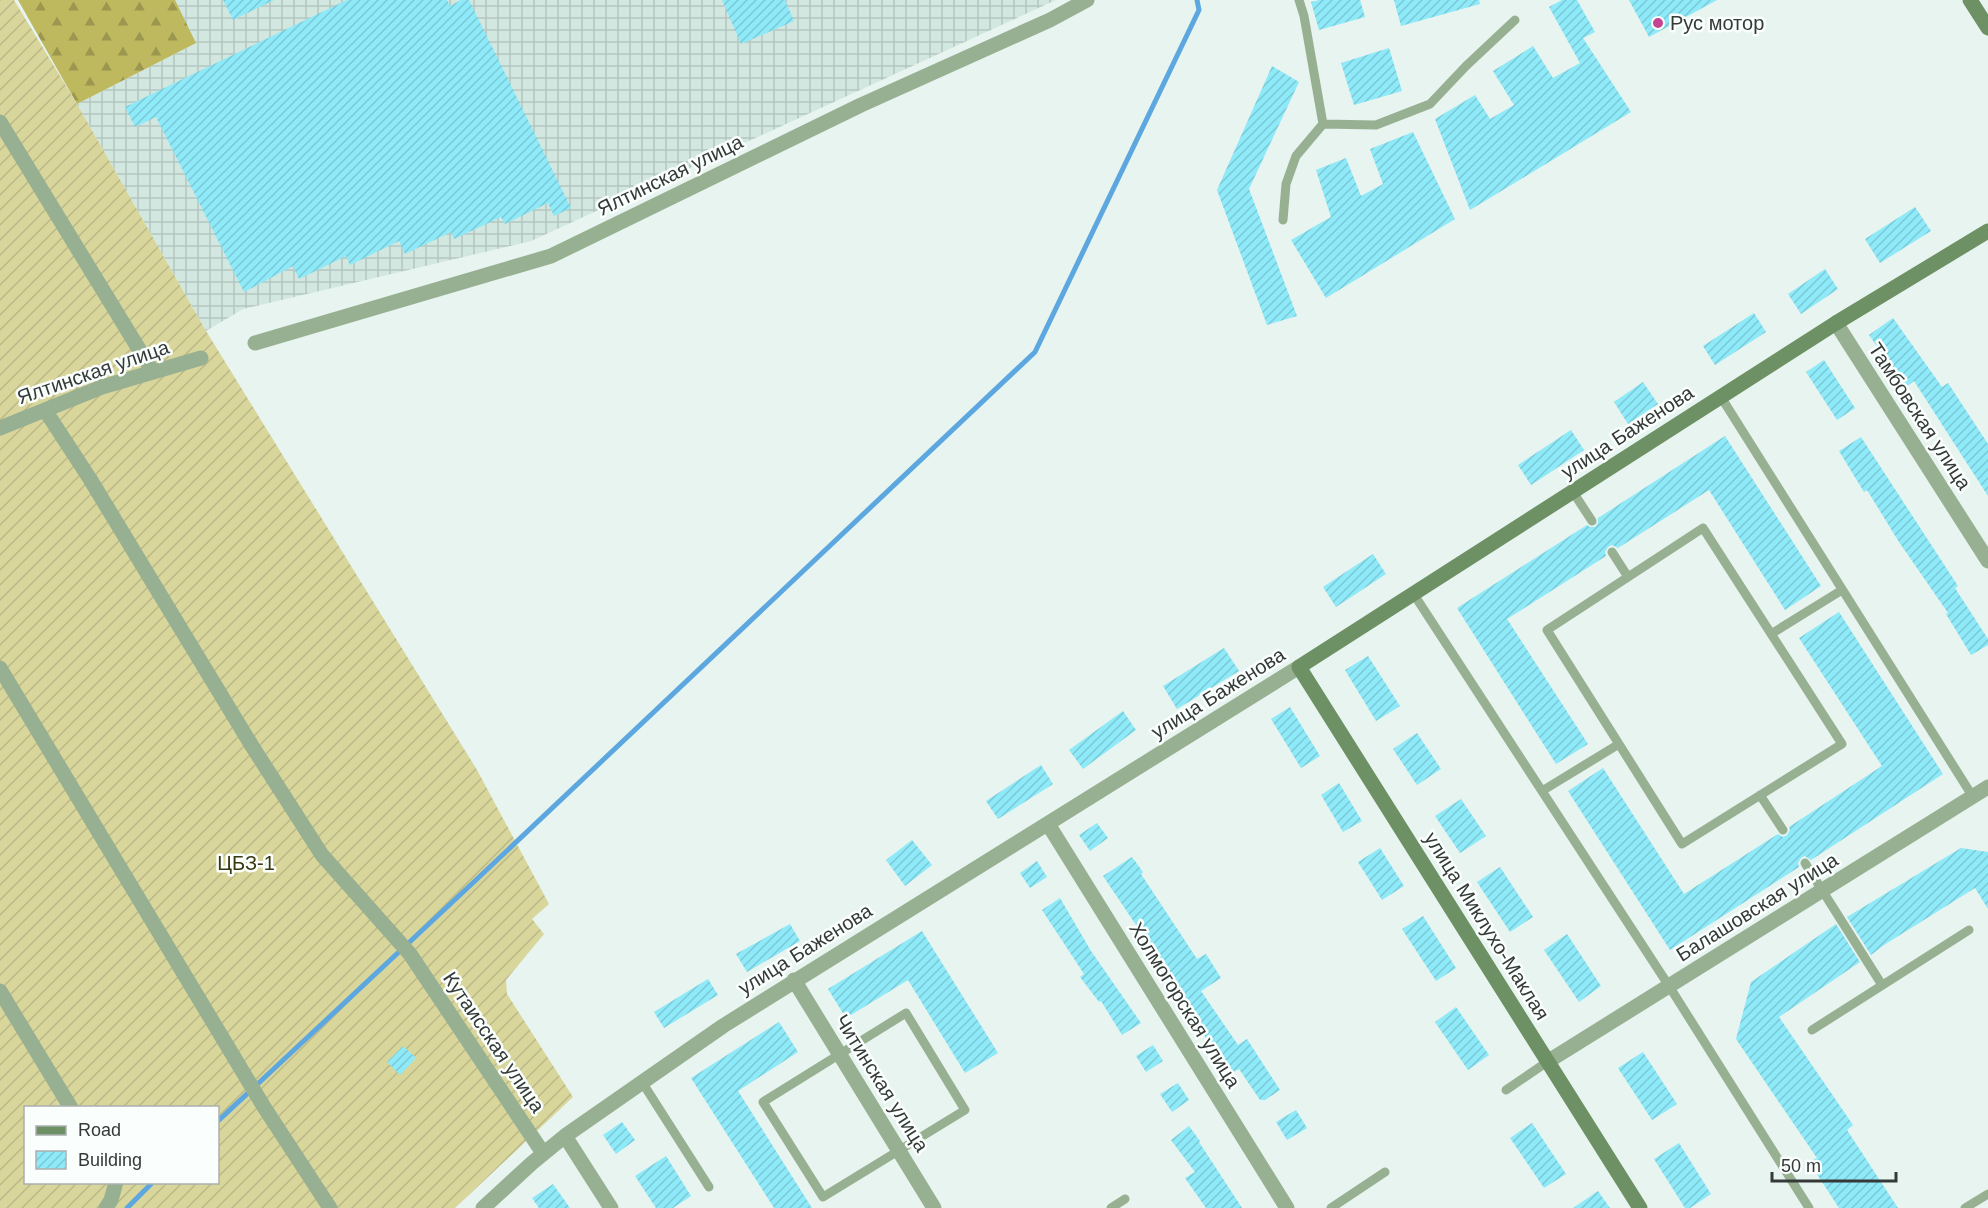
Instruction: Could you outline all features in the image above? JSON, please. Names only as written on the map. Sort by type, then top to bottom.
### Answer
[{"type":"street","name":"Ялтинская улица","points":[[255,343],[550,256],[861,105],[1050,20],[1087,0]]},
{"type":"street","points":[[1970,0],[1988,28]]},
{"type":"street","points":[[0,122],[153,372]]},
{"type":"street","name":"улица Баженова","points":[[483,1208],[543,1153],[723,1026],[1299,667],[1836,323],[1988,231]]},
{"type":"street","name":"Тамбовская улица","points":[[1836,323],[1988,561]]},
{"type":"street","name":"Ялтинская улица","points":[[0,428],[102,387],[201,358]]},
{"type":"street","name":"Кутаисская улица","points":[[45,410],[90,479],[252,746],[322,855],[410,954],[543,1153]]},
{"type":"street","name":"улица Миклухо-Маклая","points":[[1299,667],[1640,1208]]},
{"type":"street","points":[[0,668],[264,1107],[330,1208]]},
{"type":"street","name":"Балашовская улица","points":[[1548,1062],[1983,792]]},
{"type":"street","name":"Холмогорская улица","points":[[1048,824],[1287,1208]]},
{"type":"street","name":"Читинская улица","points":[[794,980],[934,1208]]},
{"type":"street","points":[[0,991],[69,1106]]},
{"type":"street","points":[[565,1137],[611,1208]]},
{"type":"street","points":[[106,1208],[115,1184]]},
{"type":"lane","points":[[1299,0],[1304,16],[1323,124]]},
{"type":"lane","points":[[1323,124],[1376,125],[1430,104],[1515,20]]},
{"type":"lane","points":[[1283,220],[1286,184],[1296,156],[1323,124]]},
{"type":"lane","points":[[1721,397],[1842,590],[1983,792]]},
{"type":"lane","points":[[1573,492],[1592,521]]},
{"type":"lane","points":[[1703,528],[1771,634],[1842,744],[1682,844],[1547,630],[1703,528]]},
{"type":"lane","points":[[1612,552],[1628,577]]},
{"type":"lane","points":[[1771,634],[1842,590]]},
{"type":"lane","points":[[1413,593],[1669,986],[1809,1208]]},
{"type":"lane","points":[[1542,791],[1619,744]]},
{"type":"lane","points":[[1760,795],[1784,830]]},
{"type":"lane","points":[[1805,863],[1882,985]]},
{"type":"lane","points":[[1812,1030],[1969,930]]},
{"type":"lane","points":[[906,1013],[965,1110],[823,1197],[763,1102],[839,1054],[906,1013]]},
{"type":"lane","points":[[1506,1090],[1548,1062]]},
{"type":"lane","points":[[642,1082],[709,1187]]},
{"type":"lane","points":[[1332,1208],[1385,1172]]},
{"type":"lane","points":[[1965,1208],[1988,1194]]},
{"type":"lane","points":[[1111,1208],[1125,1199]]},
{"type":"shaded area","points":[[175,0],[1056,0],[531,241],[243,309],[206,331],[77,104],[196,43]]},
{"type":"green space","name":"ЦБЗ-1","points":[[0,0],[14,0],[77,104],[206,331],[477,770],[549,904],[532,919],[544,934],[506,980],[507,994],[573,1097],[455,1208],[0,1208]]},
{"type":"green space","points":[[18,0],[175,0],[196,43],[77,104]]},
{"type":"building","points":[[223,0],[274,0],[233,20]]},
{"type":"building","points":[[347,0],[447,0],[450,6],[461,0],[469,0],[571,208],[554,216],[548,203],[505,224],[501,217],[454,239],[451,232],[405,254],[399,241],[350,265],[346,256],[299,279],[293,266],[244,292],[156,117],[135,127],[125,107]]},
{"type":"building","points":[[722,0],[785,0],[794,21],[741,44]]},
{"type":"building","points":[[1360,0],[1365,17],[1319,30],[1311,2]]},
{"type":"building","points":[[1394,0],[1479,0],[1480,4],[1401,26]]},
{"type":"building","points":[[1562,0],[1577,0],[1595,32],[1583,38],[1631,112],[1470,210],[1435,119],[1475,95],[1490,119],[1514,105],[1493,71],[1533,46],[1553,78],[1580,63],[1549,7]]},
{"type":"building","name":"Рус мотор","points":[[1629,0],[1717,0],[1649,37]]},
{"type":"building","points":[[1389,48],[1402,91],[1354,105],[1341,63]]},
{"type":"building","points":[[1272,66],[1299,82],[1249,189],[1297,316],[1267,325],[1217,190]]},
{"type":"building","points":[[1413,132],[1455,219],[1326,298],[1291,240],[1331,217],[1316,170],[1346,158],[1361,196],[1383,184],[1370,149]]},
{"type":"building","points":[[1915,207],[1931,231],[1880,263],[1865,239]]},
{"type":"building","points":[[1825,269],[1838,289],[1801,314],[1788,294]]},
{"type":"building","points":[[1754,313],[1766,332],[1715,365],[1703,346]]},
{"type":"building","points":[[1893,318],[1942,387],[1948,383],[1988,444],[1988,496],[1914,381],[1906,387],[1869,335]]},
{"type":"building","points":[[1824,360],[1855,408],[1837,420],[1806,372]]},
{"type":"building","points":[[1643,382],[1658,404],[1628,424],[1614,402]]},
{"type":"building","points":[[1571,430],[1584,450],[1531,485],[1518,465]]},
{"type":"building","points":[[1725,436],[1821,586],[1785,610],[1709,490],[1618,548],[1612,545],[1608,547],[1605,552],[1606,556],[1507,619],[1588,744],[1556,764],[1457,608],[1587,525],[1595,527],[1598,518]]},
{"type":"building","points":[[1861,437],[1958,586],[1955,588],[1988,639],[1988,645],[1971,655],[1946,614],[1948,613],[1899,542],[1867,490],[1864,492],[1839,451]]},
{"type":"building","points":[[1373,554],[1386,574],[1336,607],[1323,587]]},
{"type":"building","points":[[1839,612],[1943,774],[1811,860],[1805,856],[1801,858],[1798,863],[1799,867],[1670,950],[1568,791],[1603,768],[1684,894],[1778,834],[1783,837],[1787,835],[1789,827],[1882,766],[1799,638]]},
{"type":"building","points":[[1224,648],[1239,671],[1177,709],[1163,686]]},
{"type":"building","points":[[1368,656],[1400,706],[1376,721],[1345,670]]},
{"type":"building","points":[[1290,707],[1320,756],[1301,768],[1271,719]]},
{"type":"building","points":[[1123,711],[1136,730],[1083,769],[1069,750]]},
{"type":"building","points":[[1417,733],[1441,769],[1417,785],[1393,749]]},
{"type":"building","points":[[1041,765],[1053,784],[998,819],[986,801]]},
{"type":"building","points":[[1339,783],[1362,821],[1343,832],[1321,795]]},
{"type":"building","points":[[1461,799],[1486,836],[1460,853],[1435,816]]},
{"type":"building","points":[[1097,823],[1108,838],[1090,851],[1079,835]]},
{"type":"building","points":[[912,840],[932,865],[905,886],[886,860]]},
{"type":"building","points":[[1380,848],[1404,886],[1382,900],[1358,862]]},
{"type":"building","points":[[1961,848],[1988,852],[1988,909],[1975,888],[1871,955],[1847,917]]},
{"type":"building","points":[[1132,857],[1197,959],[1206,954],[1221,978],[1201,991],[1238,1045],[1247,1039],[1280,1090],[1265,1100],[1260,1100],[1239,1069],[1230,1074],[1194,1020],[1197,1018],[1103,876]]},
{"type":"building","points":[[1037,861],[1047,877],[1030,888],[1020,873]]},
{"type":"building","points":[[1500,867],[1533,917],[1510,932],[1477,882]]},
{"type":"building","points":[[1060,898],[1091,951],[1141,1023],[1122,1035],[1101,1001],[1099,1002],[1080,977],[1084,974],[1042,910]]},
{"type":"building","points":[[1423,916],[1456,968],[1436,981],[1402,929]]},
{"type":"building","points":[[790,924],[800,941],[747,972],[736,954]]},
{"type":"building","points":[[1836,924],[1860,962],[1779,1017],[1853,1125],[1847,1130],[1898,1208],[1839,1208],[1809,1162],[1817,1158],[1736,1039],[1751,982]]},
{"type":"building","points":[[922,931],[998,1053],[965,1073],[908,980],[846,1018],[828,989]]},
{"type":"building","points":[[1567,934],[1601,986],[1579,1002],[1544,950]]},
{"type":"building","points":[[708,979],[718,995],[664,1028],[654,1012]]},
{"type":"building","points":[[1456,1007],[1489,1055],[1468,1070],[1435,1022]]},
{"type":"building","points":[[779,1022],[798,1052],[738,1091],[812,1208],[774,1208],[691,1078]]},
{"type":"building","points":[[1153,1045],[1163,1061],[1146,1072],[1136,1056]]},
{"type":"building","points":[[403,1046],[416,1058],[400,1075],[387,1062]]},
{"type":"building","points":[[1643,1052],[1677,1104],[1652,1120],[1618,1068]]},
{"type":"building","points":[[1178,1083],[1189,1100],[1172,1112],[1160,1094]]},
{"type":"building","points":[[1296,1110],[1307,1128],[1287,1140],[1276,1122]]},
{"type":"building","points":[[622,1122],[635,1140],[616,1154],[603,1135]]},
{"type":"building","points":[[1532,1123],[1566,1174],[1544,1188],[1510,1138]]},
{"type":"building","points":[[1189,1126],[1242,1208],[1206,1208],[1185,1178],[1195,1172],[1171,1140]]},
{"type":"building","points":[[1679,1143],[1711,1194],[1690,1208],[1685,1208],[1654,1159]]},
{"type":"building","points":[[666,1156],[691,1196],[673,1208],[656,1208],[635,1176]]},
{"type":"building","points":[[553,1184],[570,1208],[539,1208],[532,1198]]},
{"type":"building","points":[[1598,1191],[1610,1208],[1573,1208]]},
{"type":"waterway","points":[[219,1120],[1035,352],[1199,10],[1197,0]]},
{"type":"waterway","points":[[127,1208],[151,1184]]},
{"type":"place","name":"Рус мотор","points":[[1658,23]]}]
